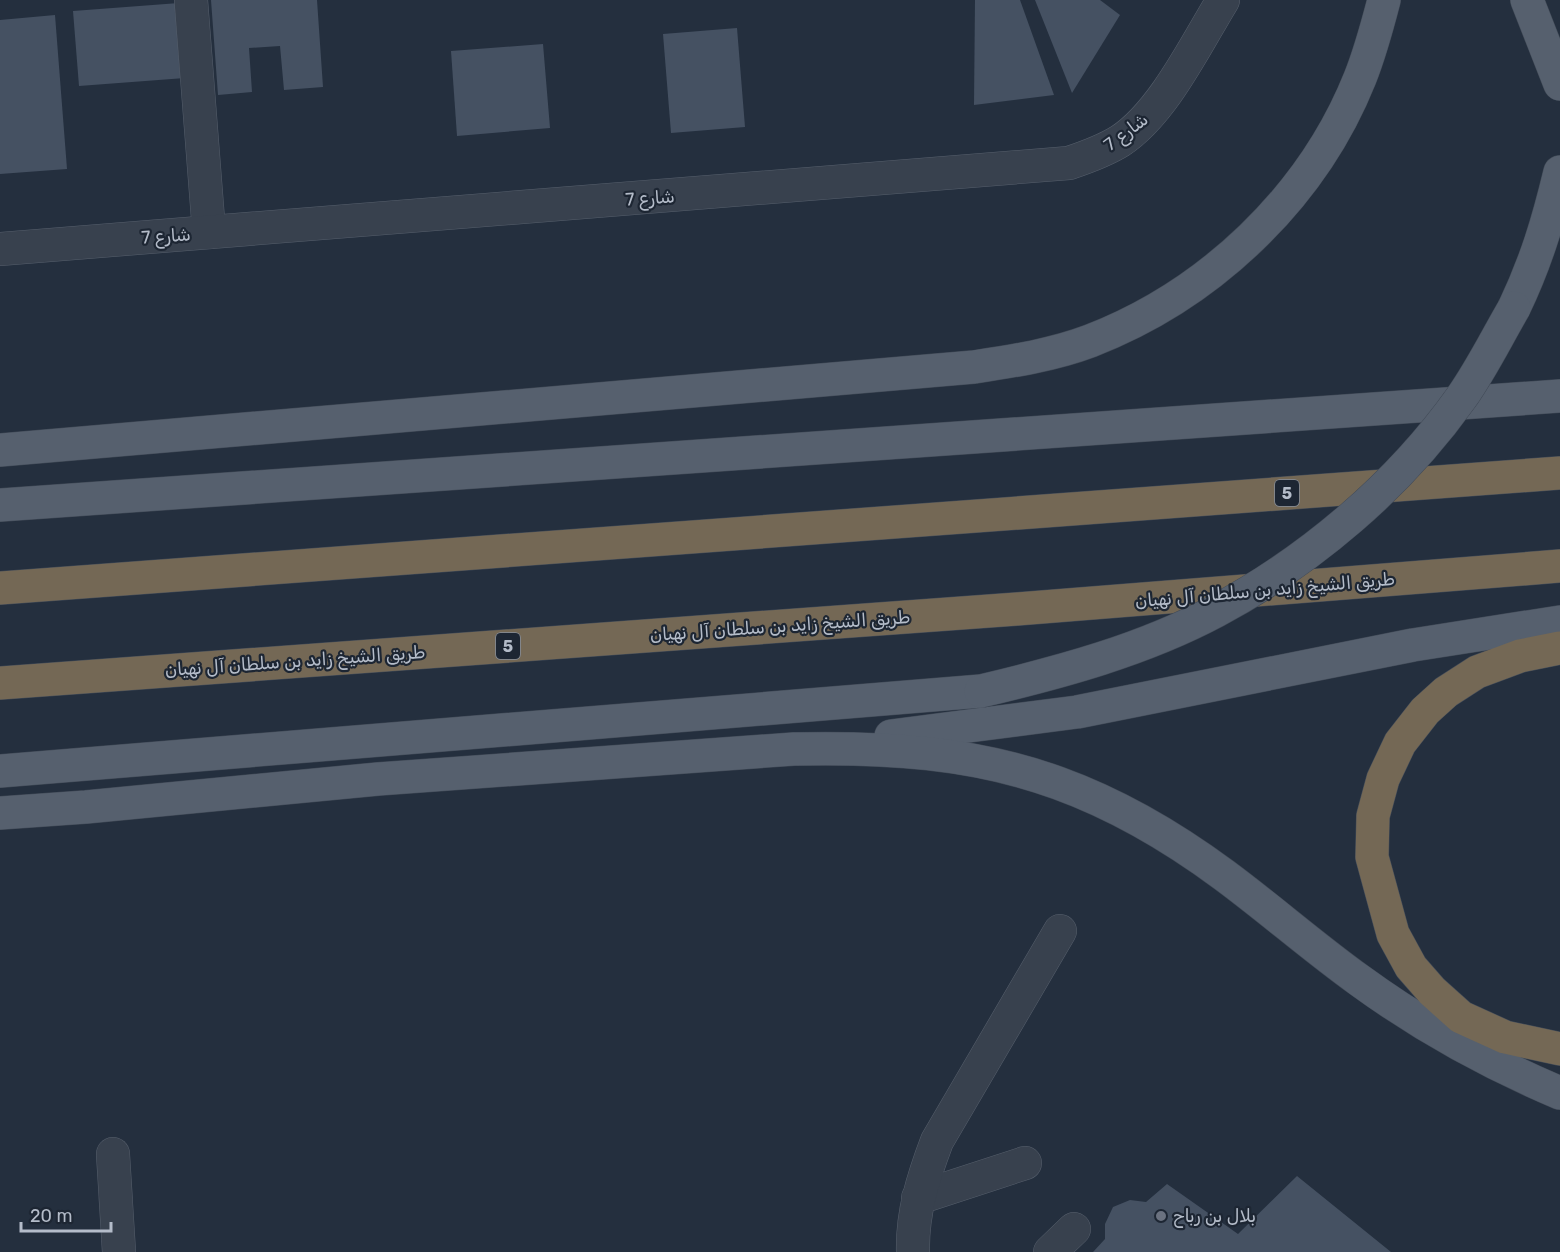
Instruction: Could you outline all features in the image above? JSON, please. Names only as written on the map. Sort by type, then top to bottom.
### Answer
[{"type":"highway","name":"5","points":[[0,588],[1560,473]]},
{"type":"highway","name":"طريق الشيخ زايد بن سلطان آل نهيان","points":[[0,683],[993,611],[1560,566]]},
{"type":"highway","points":[[1560,648],[1520,656],[1477,672],[1446,692],[1425,711],[1400,743],[1383,779],[1373,816],[1372,856],[1393,933],[1411,967],[1432,991],[1461,1017],[1505,1037],[1560,1049]]},
{"type":"main road","points":[[0,450],[974,367],[1051,353],[1088,342],[1123,327],[1189,290],[1242,247],[1294,190],[1319,156],[1359,80],[1374,39],[1384,0]]},
{"type":"main road","points":[[1527,0],[1560,84]]},
{"type":"main road","points":[[0,771],[981,691],[1041,677],[1101,659],[1159,637],[1215,611],[1263,583],[1308,552],[1391,480],[1427,440],[1462,397],[1514,308],[1532,270],[1560,172]]},
{"type":"main road","points":[[0,505],[1560,396]]},
{"type":"main road","points":[[794,749],[1077,712],[1413,645],[1560,622]]},
{"type":"main road","points":[[0,813],[378,779],[794,749],[857,748],[944,755],[1009,768],[1058,783],[1105,803],[1222,874],[1360,981],[1442,1035],[1560,1093]]},
{"type":"street","points":[[191,0],[209,232]]},
{"type":"street","name":"شارع 7","points":[[0,249],[1008,170],[1069,163],[1098,153],[1121,140],[1154,110],[1223,0]]},
{"type":"street","points":[[913,1252],[918,1198],[937,1141],[1060,931]]},
{"type":"street","points":[[113,1154],[119,1252]]},
{"type":"street","points":[[918,1198],[1025,1163]]},
{"type":"street","points":[[1050,1252],[1074,1229]]},
{"type":"building","points":[[211,0],[317,0],[323,87],[284,90],[280,46],[249,48],[252,92],[218,95]]},
{"type":"building","points":[[975,0],[1020,0],[1054,95],[974,105]]},
{"type":"building","points":[[1035,0],[1100,0],[1120,15],[1072,93]]},
{"type":"building","points":[[179,3],[185,78],[79,86],[73,11]]},
{"type":"building","points":[[55,15],[67,169],[0,174],[0,20]]},
{"type":"building","points":[[737,28],[745,127],[671,133],[663,34]]},
{"type":"building","points":[[543,44],[550,128],[457,136],[451,51]]},
{"type":"building","name":"بلال بن رباح","points":[[1297,1176],[1391,1252],[1093,1252],[1105,1239],[1105,1224],[1113,1207],[1130,1200],[1146,1202],[1167,1184],[1238,1234]]},
{"type":"place","name":"بلال بن رباح","points":[[1161,1216]]}]
